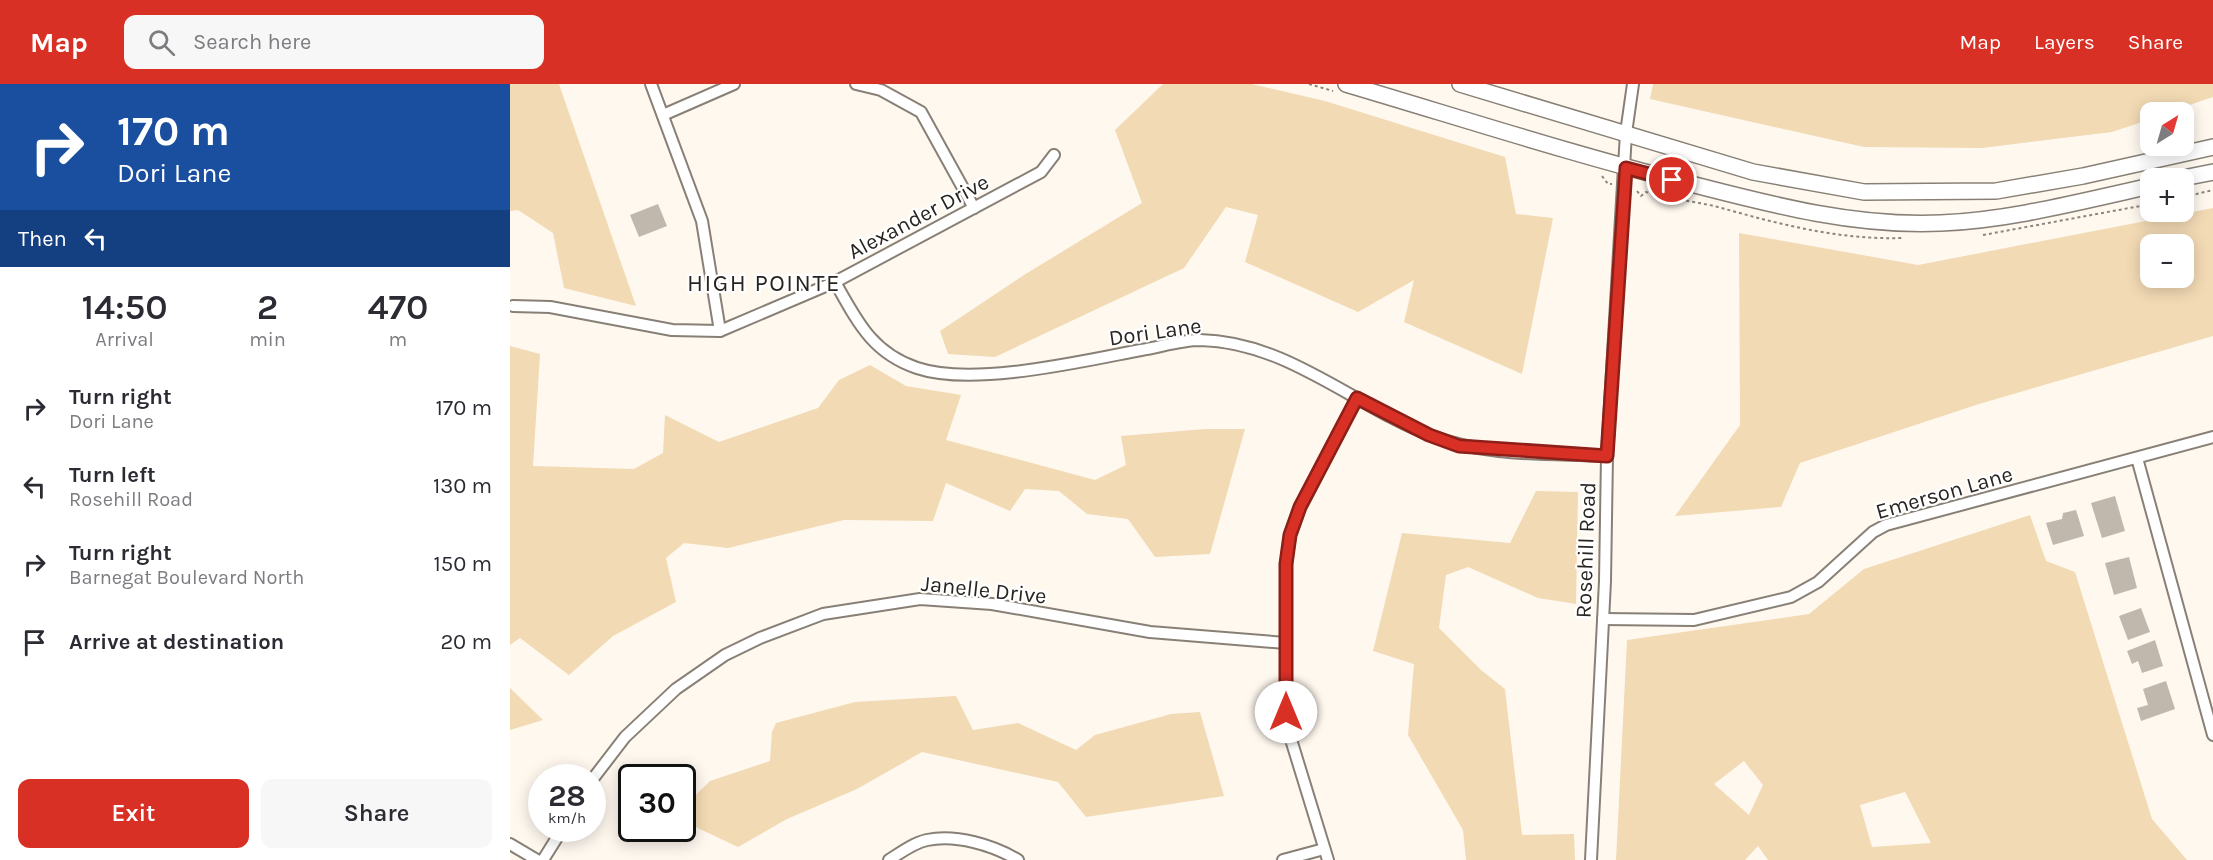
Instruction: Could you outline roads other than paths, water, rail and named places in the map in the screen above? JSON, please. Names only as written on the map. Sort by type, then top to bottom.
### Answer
[{"type":"street","points":[[651,84],[702,221],[720,331]]},
{"type":"street","points":[[663,115],[734,84]]},
{"type":"street","points":[[856,84],[881,90],[921,112],[974,208]]},
{"type":"street","points":[[1346,84],[1626,168],[1783,208],[1862,220],[1940,223],[2024,214],[2140,188]]},
{"type":"street","points":[[1460,84],[1753,172],[1823,186],[1900,193],[1996,191],[2083,176],[2213,147]]},
{"type":"street","name":"Rosehill Road","points":[[1592,860],[1603,620],[1607,456],[1626,168],[1626,133],[1633,84]]},
{"type":"street","name":"Alexander Drive","points":[[513,306],[550,307],[672,330],[720,331],[835,282],[1041,172],[1054,155]]},
{"type":"street","points":[[2194,176],[2213,172]]},
{"type":"street","name":"Dori Lane","points":[[835,282],[861,327],[883,352],[917,368],[943,374],[976,374],[1051,367],[1199,340],[1241,346],[1283,358],[1429,435],[1459,446],[1607,456]]},
{"type":"street","points":[[1328,860],[1289,733],[1286,712],[1286,564],[1290,535],[1300,507],[1357,398]]},
{"type":"street","name":"Emerson Lane","points":[[1603,620],[1694,620],[1791,597],[1818,582],[1873,532],[1886,525],[2213,437]]},
{"type":"street","points":[[2137,458],[2213,735]]},
{"type":"street","name":"Janelle Drive","points":[[604,764],[625,736],[676,689],[725,655],[771,633],[823,614],[920,599],[992,604],[1150,632],[1286,643]]},
{"type":"street","points":[[889,860],[927,840],[944,839],[983,844],[1018,860]]},
{"type":"street","points":[[543,860],[554,842]]},
{"type":"street","points":[[510,844],[537,860]]},
{"type":"street","points":[[1283,860],[1324,849]]},
{"type":"district","name":"HIGH POINTE","points":[[764,283]]}]
